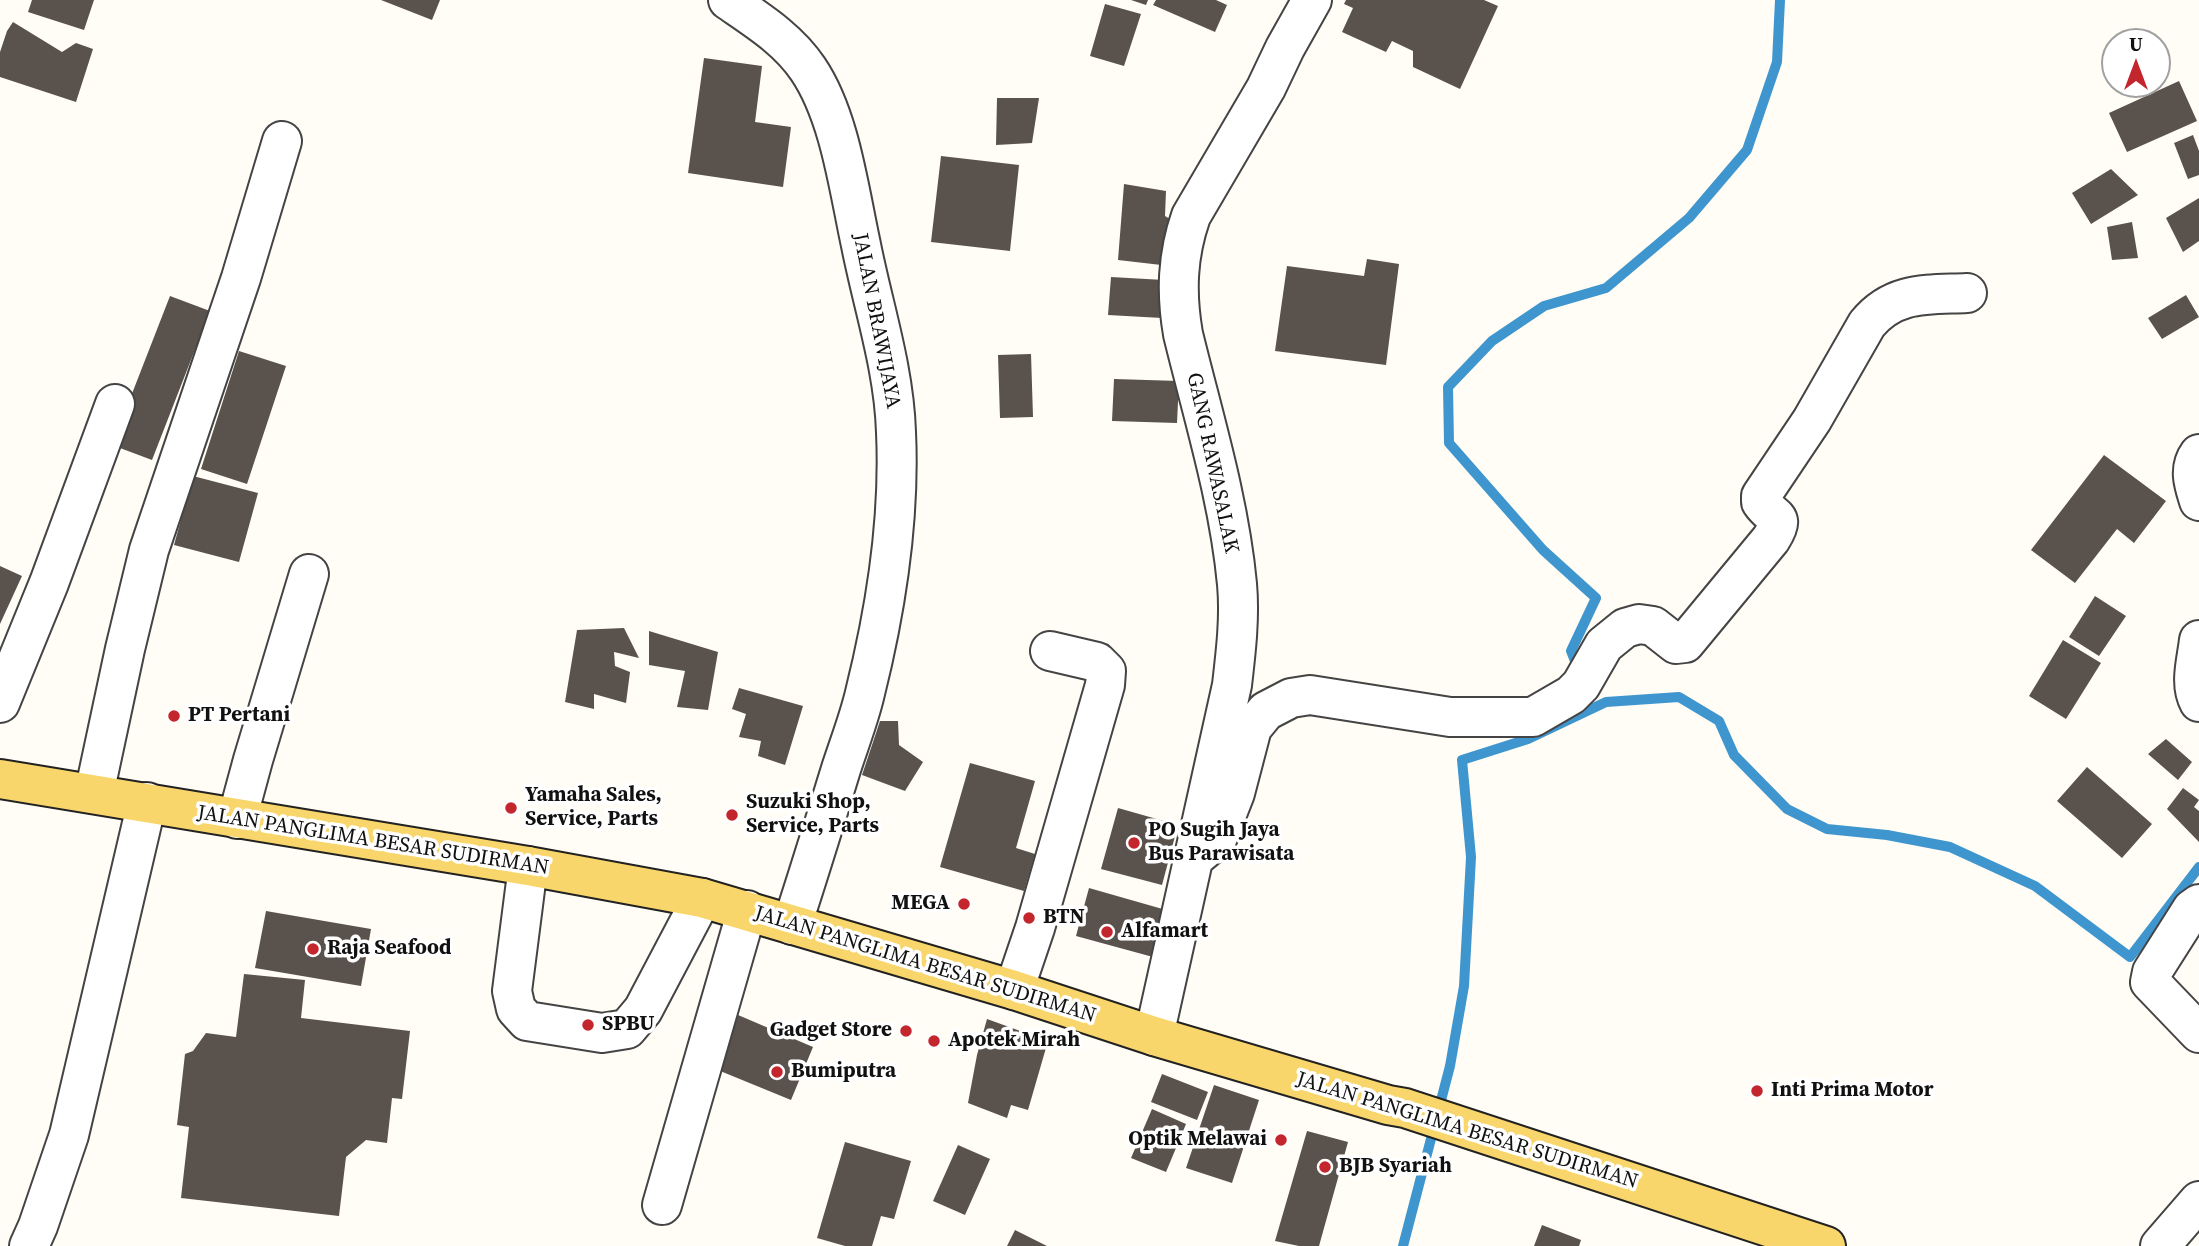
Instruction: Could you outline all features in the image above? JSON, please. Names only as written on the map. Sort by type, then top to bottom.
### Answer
[{"type":"main road","name":"JALAN PANGLIMA BESAR SUDIRMAN","points":[[0,779],[528,866],[702,898],[1014,990],[1154,1036],[1483,1132],[1826,1246]]},
{"type":"street","name":"JALAN BRAWIJAYA","points":[[728,0],[764,24],[787,44],[808,69],[828,110],[840,146],[889,368],[896,430],[895,500],[886,585],[865,694],[792,925]]},
{"type":"street","name":"GANG RAWASALAK","points":[[1154,1036],[1232,685],[1237,638],[1237,586],[1227,513],[1178,306],[1180,260],[1191,216],[1266,88],[1312,0]]},
{"type":"street","points":[[94,794],[149,550],[241,278],[282,141]]},
{"type":"street","points":[[1193,859],[1217,839],[1235,793],[1252,728],[1266,712],[1291,698],[1310,695],[1450,717],[1534,717],[1571,695],[1581,685],[1604,645],[1625,628],[1639,624],[1653,626],[1676,644],[1685,643],[1780,525],[1775,515],[1760,502],[1760,496],[1812,420],[1872,318],[1888,304],[1904,299],[1967,293]]},
{"type":"street","points":[[0,703],[49,583],[115,404]]},
{"type":"street","points":[[2199,454],[2193,464],[2193,484],[2199,501]]},
{"type":"street","points":[[237,819],[309,574]]},
{"type":"street","points":[[2199,640],[2194,678],[2195,695],[2199,702]]},
{"type":"street","points":[[1014,990],[1035,928],[1105,685],[1106,671],[1097,662],[1050,651]]},
{"type":"street","points":[[29,1246],[69,1135],[147,803]]},
{"type":"street","points":[[528,866],[512,992],[516,1009],[527,1021],[602,1033],[627,1029],[643,1010],[702,898]]},
{"type":"street","points":[[2199,904],[2192,909],[2152,972],[2150,982],[2199,1033]]},
{"type":"street","points":[[662,1205],[747,910]]},
{"type":"street","points":[[2160,1246],[2199,1201]]},
{"type":"building","points":[[32,0],[94,0],[84,30],[28,12]]},
{"type":"building","points":[[381,0],[440,0],[432,20]]},
{"type":"building","points":[[1131,0],[1148,0],[1146,5]]},
{"type":"building","points":[[1156,0],[1216,0],[1227,5],[1215,32],[1153,5]]},
{"type":"building","points":[[1346,0],[1484,0],[1498,6],[1460,89],[1413,67],[1413,51],[1392,41],[1386,52],[1342,32],[1353,8],[1344,4]]},
{"type":"building","points":[[1105,4],[1141,14],[1124,66],[1090,56]]},
{"type":"building","points":[[13,22],[62,52],[76,43],[93,49],[76,102],[0,77],[0,52]]},
{"type":"building","points":[[704,58],[762,66],[755,122],[791,127],[783,187],[688,173]]},
{"type":"building","points":[[2179,81],[2197,121],[2127,152],[2109,113],[2142,98],[2171,98],[2171,85]]},
{"type":"building","points":[[997,98],[1039,98],[1032,143],[996,145]]},
{"type":"building","points":[[2193,135],[2199,151],[2199,175],[2188,179],[2174,143]]},
{"type":"building","points":[[941,156],[1019,165],[1010,251],[931,242]]},
{"type":"building","points":[[2111,169],[2138,195],[2091,224],[2072,193]]},
{"type":"building","points":[[1124,184],[1166,191],[1165,216],[1175,222],[1170,266],[1118,260]]},
{"type":"building","points":[[2199,198],[2199,241],[2183,252],[2166,218]]},
{"type":"building","points":[[2132,222],[2138,258],[2112,260],[2107,227]]},
{"type":"building","points":[[1367,259],[1399,264],[1386,365],[1275,351],[1287,266],[1364,276]]},
{"type":"building","points":[[1111,277],[1164,280],[1162,318],[1108,315]]},
{"type":"building","points":[[2186,295],[2199,317],[2162,339],[2148,318]]},
{"type":"building","points":[[170,296],[210,311],[152,460],[112,445]]},
{"type":"building","points":[[239,351],[286,366],[247,484],[201,469]]},
{"type":"building","points":[[1031,354],[1033,417],[1000,418],[998,355]]},
{"type":"building","points":[[1114,379],[1179,381],[1177,423],[1112,421]]},
{"type":"building","points":[[2104,455],[2166,501],[2134,543],[2117,529],[2075,583],[2031,550]]},
{"type":"building","points":[[193,476],[258,493],[239,562],[174,545]]},
{"type":"building","points":[[0,566],[22,576],[0,624]]},
{"type":"building","points":[[2095,596],[2126,616],[2099,656],[2069,637]]},
{"type":"building","points":[[624,628],[639,658],[614,652],[615,666],[630,672],[626,703],[594,694],[594,709],[565,702],[577,630]]},
{"type":"building","points":[[649,631],[718,652],[708,710],[677,707],[685,671],[649,665]]},
{"type":"building","points":[[2063,640],[2101,663],[2066,719],[2029,696]]},
{"type":"building","points":[[739,688],[803,706],[785,765],[758,756],[761,741],[739,737],[746,714],[732,709]]},
{"type":"building","points":[[880,721],[898,721],[899,745],[923,762],[905,791],[862,775]]},
{"type":"building","points":[[2166,739],[2192,762],[2178,780],[2148,754]]},
{"type":"building","points":[[970,763],[1035,781],[1016,848],[1035,854],[1024,891],[940,867]]},
{"type":"building","points":[[2087,767],[2152,824],[2122,858],[2057,801]]},
{"type":"building","points":[[2183,788],[2199,800],[2194,807],[2199,811],[2199,842],[2167,809]]},
{"type":"building","points":[[1118,808],[1178,825],[1162,885],[1101,869]]},
{"type":"building","points":[[1089,888],[1166,910],[1153,957],[1076,936]]},
{"type":"building","name":"Raja Seafood","points":[[266,911],[371,929],[361,986],[255,968]]},
{"type":"building","points":[[244,974],[305,980],[301,1018],[410,1031],[402,1099],[392,1098],[387,1143],[366,1140],[346,1157],[339,1216],[181,1198],[189,1127],[177,1125],[185,1054],[193,1051],[206,1033],[236,1037]]},
{"type":"building","points":[[731,1012],[813,1047],[791,1100],[708,1066]]},
{"type":"building","points":[[987,1019],[1048,1041],[1028,1110],[1011,1105],[1007,1118],[968,1103]]},
{"type":"building","points":[[1162,1074],[1208,1092],[1197,1120],[1151,1102]]},
{"type":"building","points":[[1214,1085],[1259,1100],[1232,1183],[1186,1168]]},
{"type":"building","points":[[1152,1109],[1186,1124],[1166,1172],[1131,1158]]},
{"type":"building","points":[[1307,1131],[1348,1142],[1319,1246],[1299,1246],[1275,1241]]},
{"type":"building","points":[[845,1142],[911,1161],[894,1219],[881,1216],[872,1246],[845,1246],[817,1238]]},
{"type":"building","points":[[958,1145],[990,1159],[965,1215],[933,1201]]},
{"type":"building","points":[[1542,1225],[1581,1240],[1579,1246],[1534,1246]]},
{"type":"building","points":[[1015,1230],[1047,1246],[1007,1246]]},
{"type":"waterway","points":[[1579,671],[1571,651],[1596,598],[1543,550],[1449,443],[1448,387],[1492,341],[1544,306],[1606,288],[1689,218],[1747,150],[1777,62],[1780,0]]},
{"type":"waterway","points":[[1403,1246],[1450,1066],[1464,986],[1471,857],[1462,760],[1528,739],[1606,702],[1679,697],[1719,721],[1734,755],[1787,809],[1827,829],[1887,835],[1950,847],[2035,886],[2130,957],[2199,867]]},
{"type":"place","name":"PT Pertani","points":[[174,716]]},
{"type":"place","name":"Yamaha Sales, Service, Parts","points":[[511,808]]},
{"type":"place","name":"Suzuki Shop, Service, Parts","points":[[732,815]]},
{"type":"place","name":"PO Sugih Jaya Bus Parawisata","points":[[1134,843]]},
{"type":"place","name":"MEGA","points":[[964,904]]},
{"type":"place","name":"BTN","points":[[1029,918]]},
{"type":"place","name":"Alfamart","points":[[1107,932]]},
{"type":"place","name":"Raja Seafood","points":[[313,949]]},
{"type":"place","name":"SPBU","points":[[588,1025]]},
{"type":"place","name":"Gadget Store","points":[[906,1031]]},
{"type":"place","name":"Apotek Mirah","points":[[934,1041]]},
{"type":"place","name":"Bumiputra","points":[[777,1072]]},
{"type":"place","name":"Inti Prima Motor","points":[[1757,1091]]},
{"type":"place","name":"Optik Melawai","points":[[1281,1140]]},
{"type":"place","name":"BJB Syariah","points":[[1325,1167]]}]
